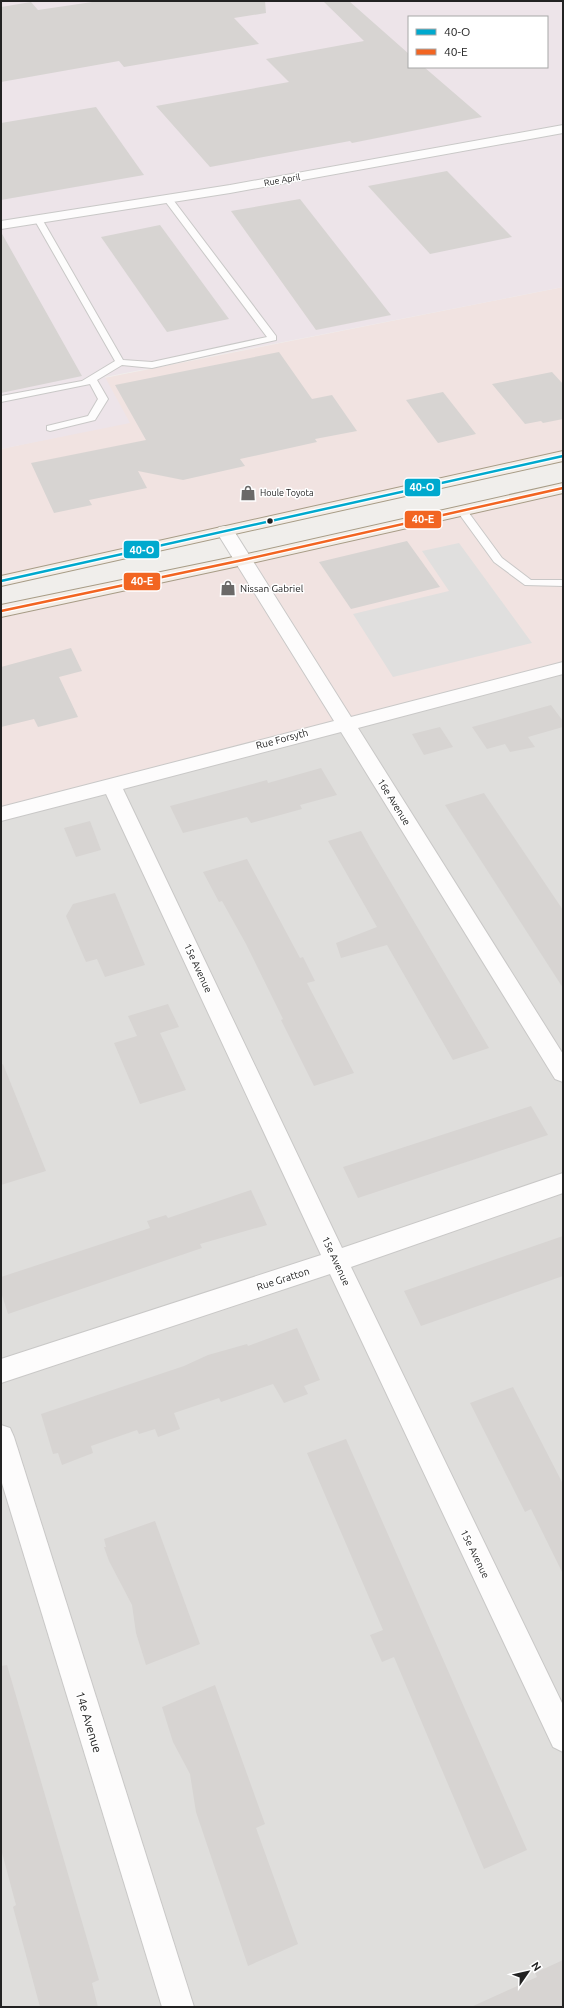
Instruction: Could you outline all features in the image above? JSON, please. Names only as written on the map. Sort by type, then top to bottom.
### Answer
[{"type":"main road","points":[[1,581],[563,456]]},
{"type":"main road","points":[[1,611],[243,560],[563,488]]},
{"type":"main road","points":[[80,563],[94,592]]},
{"type":"street","name":"Rue April","points":[[1,225],[168,199],[563,129]]},
{"type":"street","name":"16e Avenue","points":[[225,531],[563,1073]]},
{"type":"street","name":"Rue Forsyth","points":[[1,814],[345,723],[563,668]]},
{"type":"street","name":"15e Avenue","points":[[111,784],[336,1262],[563,1737]]},
{"type":"street","name":"Rue Gratton","points":[[1,1371],[336,1262],[563,1183]]},
{"type":"street","name":"14e Avenue","points":[[1,1437],[178,2007]]},
{"type":"lane","points":[[1,399],[85,383],[120,362],[152,364],[273,338],[168,199]]},
{"type":"lane","points":[[38,219],[120,362]]},
{"type":"lane","points":[[50,428],[92,418],[103,400],[92,379]]},
{"type":"lane","points":[[462,511],[498,560],[529,583],[563,583]]},
{"type":"shaded area","points":[[1,1],[563,1],[563,287],[105,377],[130,423],[1,449]]},
{"type":"shaded area","points":[[563,287],[563,456],[1,581],[1,449],[109,426],[89,381]]},
{"type":"shaded area","points":[[563,488],[563,668],[1,812],[1,615]]},
{"type":"shaded area","points":[[459,543],[532,643],[393,677],[353,614],[449,591],[422,551]]},
{"type":"shaded area","points":[[563,668],[563,2007],[1,2007],[1,813]]},
{"type":"building","points":[[99,1],[265,1],[266,13],[234,18],[259,44],[124,67],[119,61],[1,82],[1,7],[31,2],[38,10]]},
{"type":"building","points":[[323,1],[349,1],[408,53],[408,68],[425,68],[482,117],[352,143],[350,141],[210,167],[156,106],[289,82],[266,59],[364,41]]},
{"type":"building","points":[[96,107],[144,175],[1,200],[1,123]]},
{"type":"building","points":[[447,171],[512,237],[430,254],[368,186]]},
{"type":"building","points":[[300,199],[391,315],[316,330],[231,211]]},
{"type":"building","points":[[160,225],[229,319],[167,332],[101,237]]},
{"type":"building","points":[[1,232],[82,376],[1,393]]},
{"type":"building","points":[[279,352],[312,399],[332,395],[357,431],[315,439],[317,442],[240,459],[245,466],[183,480],[138,471],[147,488],[89,500],[92,505],[54,513],[31,463],[146,440],[115,385]]},
{"type":"building","points":[[552,372],[563,384],[563,419],[543,423],[541,421],[525,424],[492,384]]},
{"type":"building","points":[[443,392],[476,434],[438,443],[406,400]]},
{"type":"building","points":[[407,541],[440,587],[351,609],[319,562]]},
{"type":"building","points":[[71,648],[82,671],[59,677],[78,717],[38,727],[34,719],[1,727],[1,667]]},
{"type":"building","points":[[551,705],[563,721],[563,727],[528,737],[535,747],[510,752],[505,744],[487,749],[472,727]]},
{"type":"building","points":[[440,727],[453,747],[424,755],[412,734]]},
{"type":"building","points":[[321,768],[337,795],[300,805],[302,809],[251,823],[247,817],[183,833],[170,806],[267,780],[268,783]]},
{"type":"building","points":[[484,793],[563,910],[563,988],[445,805]]},
{"type":"building","points":[[90,821],[101,850],[76,857],[64,828]]},
{"type":"building","points":[[361,831],[489,1048],[453,1060],[387,945],[341,958],[336,943],[377,927],[328,841]]},
{"type":"building","points":[[247,859],[300,958],[303,957],[315,981],[307,983],[354,1073],[314,1086],[281,1020],[283,1019],[246,944],[222,901],[219,902],[203,872]]},
{"type":"building","points":[[115,893],[145,965],[105,977],[97,959],[86,962],[66,916],[73,904]]},
{"type":"building","points":[[168,1004],[179,1027],[160,1033],[186,1090],[140,1104],[114,1043],[137,1036],[128,1016]]},
{"type":"building","points":[[3,1064],[46,1171],[1,1185],[1,1065]]},
{"type":"building","points":[[531,1106],[548,1135],[358,1198],[343,1167]]},
{"type":"building","points":[[251,1190],[267,1225],[200,1244],[202,1248],[8,1314],[1,1292],[1,1277],[150,1228],[147,1221],[166,1215],[168,1218]]},
{"type":"building","points":[[563,1236],[563,1276],[421,1326],[404,1291]]},
{"type":"building","points":[[297,1328],[320,1380],[304,1386],[308,1394],[284,1403],[273,1384],[221,1402],[219,1398],[174,1413],[180,1429],[158,1437],[155,1429],[139,1434],[137,1430],[91,1446],[93,1453],[62,1465],[58,1453],[53,1454],[41,1414],[184,1366],[208,1355],[247,1344],[248,1346]]},
{"type":"building","points":[[513,1387],[563,1484],[563,1574],[531,1509],[525,1512],[470,1403]]},
{"type":"building","points":[[346,1439],[527,1850],[484,1869],[394,1657],[382,1662],[370,1635],[383,1630],[307,1453]]},
{"type":"building","points":[[155,1521],[200,1644],[146,1665],[136,1633],[132,1605],[109,1561],[104,1547],[106,1547],[104,1539]]},
{"type":"building","points":[[7,1665],[99,1980],[92,1983],[98,2007],[40,2007],[13,1907],[16,1905],[1,1849],[1,1666]]},
{"type":"building","points":[[215,1685],[265,1824],[256,1828],[298,1944],[248,1966],[196,1812],[190,1774],[173,1742],[162,1707]]},
{"type":"building","points":[[563,1960],[563,2007],[471,2007],[537,1977],[535,1973]]},
{"type":"transit line","name":"40-O","points":[[1,581],[563,456]]},
{"type":"transit line","name":"40-E","points":[[1,611],[243,560],[563,488]]},
{"type":"place","name":"Houle Toyota","points":[[248,493]]},
{"type":"place","name":"Nissan Gabriel","points":[[228,588]]}]
